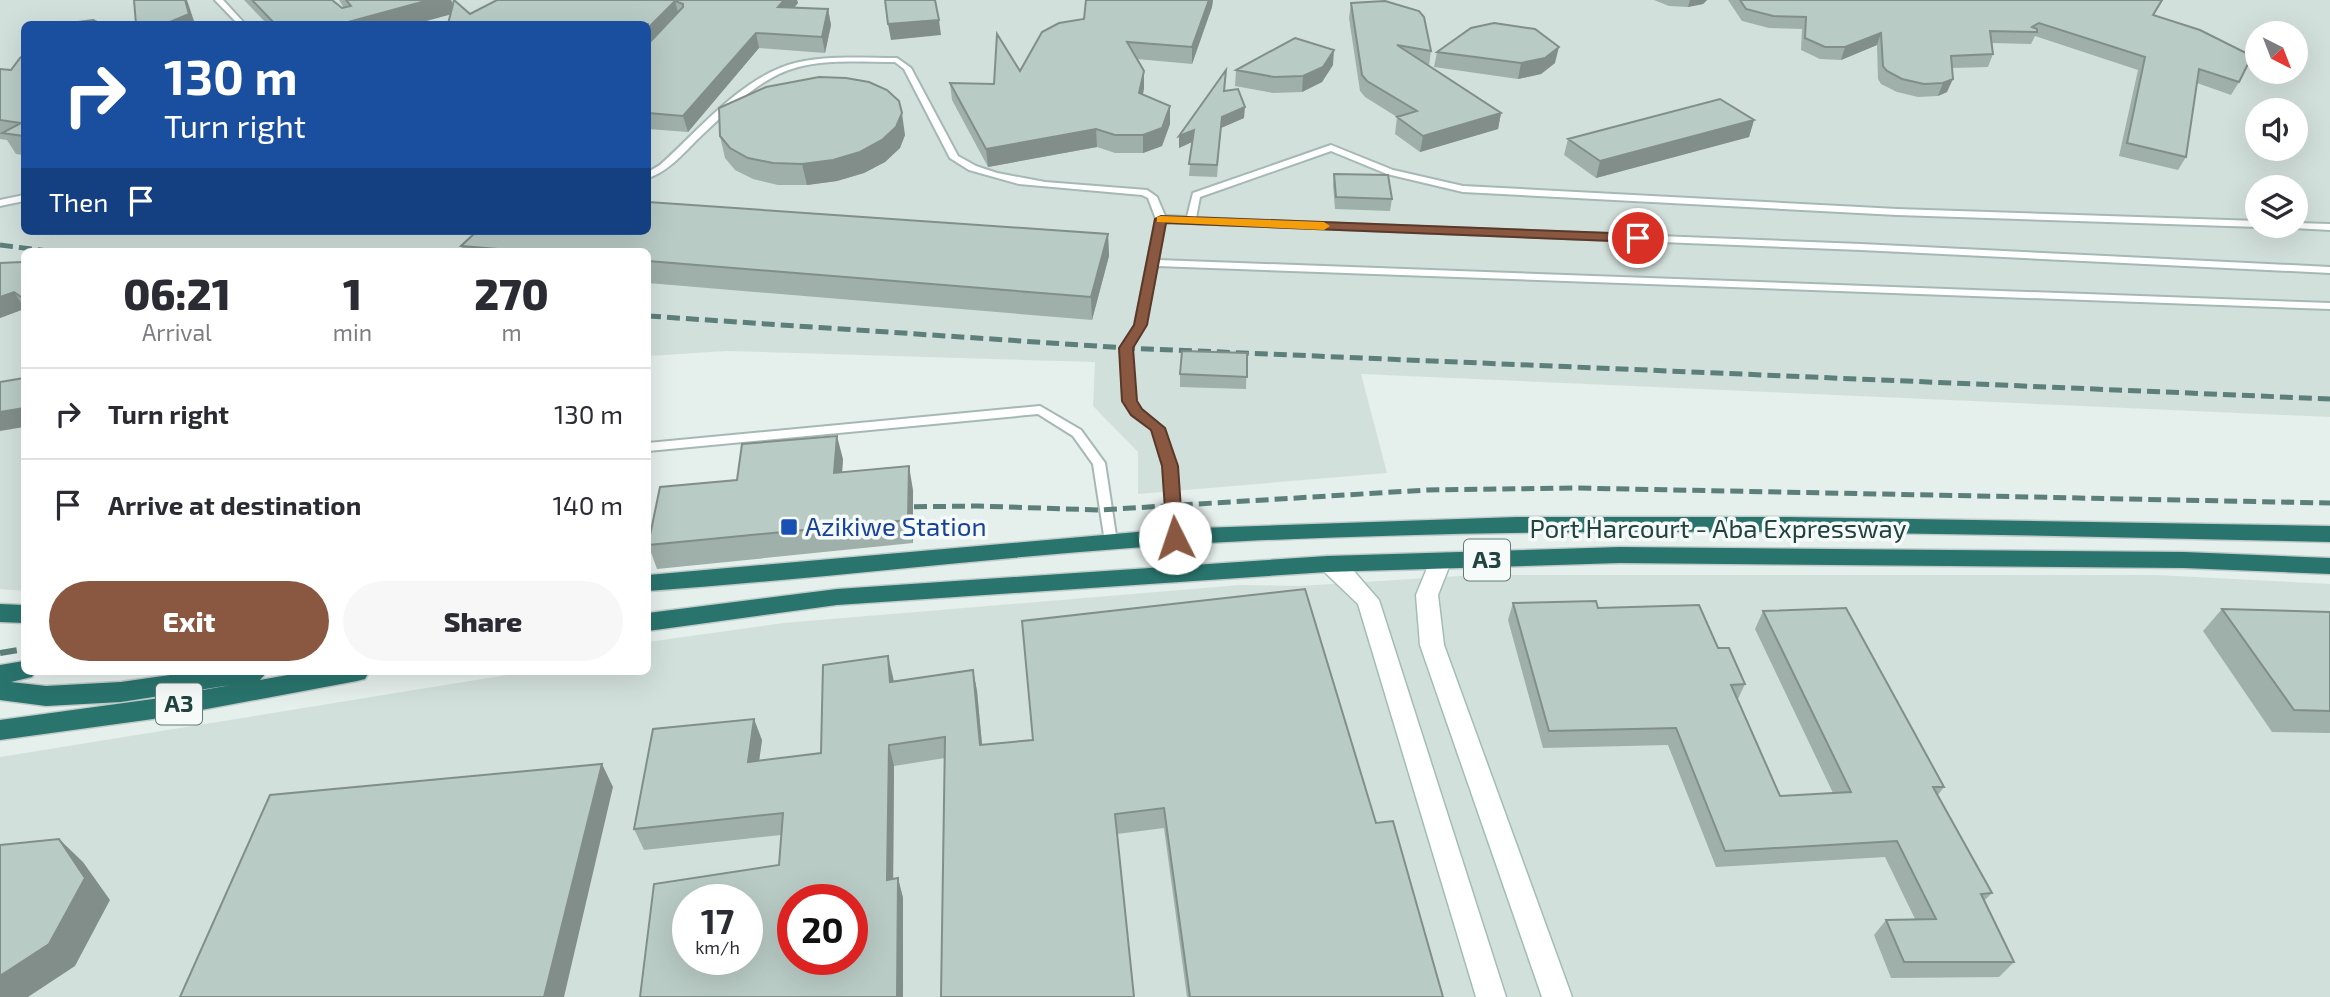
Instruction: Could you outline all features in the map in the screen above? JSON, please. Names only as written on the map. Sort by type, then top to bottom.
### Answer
[{"type":"highway","name":"Port Harcourt - Aba Expressway","points":[[651,583],[1111,542],[1410,528],[1684,523],[2330,534]]},
{"type":"highway","name":"Port Harcourt - Aba Expressway","points":[[651,622],[837,597],[1327,564],[1620,555],[2184,560],[2330,565]]},
{"type":"highway","points":[[0,612],[21,614]]},
{"type":"highway","points":[[0,674],[21,670]]},
{"type":"highway","points":[[0,690],[46,696],[121,692],[235,675]]},
{"type":"highway","name":"A3","points":[[0,730],[153,709],[340,675]]},
{"type":"street","points":[[1440,562],[1427,595],[1432,645],[1557,997]]},
{"type":"street","points":[[1327,564],[1344,575],[1368,600],[1491,997]]},
{"type":"lane","points":[[219,0],[239,21]]},
{"type":"lane","points":[[651,173],[663,167],[761,80],[785,68],[810,63],[897,60],[906,68],[954,158],[967,167],[985,174],[1022,181],[1144,192],[1152,197],[1161,219],[1140,325],[1126,348],[1129,401],[1136,412],[1158,428],[1170,466],[1175,538]]},
{"type":"lane","points":[[1191,221],[1192,203],[1196,195],[1331,149],[1390,172],[1463,189],[1897,212],[2245,224]]},
{"type":"lane","points":[[0,203],[21,199]]},
{"type":"lane","points":[[1161,219],[1861,247],[2330,270]]},
{"type":"lane","points":[[2308,226],[2330,227]]},
{"type":"lane","points":[[1153,263],[2330,306]]},
{"type":"lane","points":[[651,447],[1040,410],[1077,433],[1099,463],[1111,542]]},
{"type":"shaded area","points":[[0,0],[2330,0],[2330,417],[1361,374],[1387,473],[1138,494],[1138,452],[1093,406],[1095,362],[727,351],[651,356],[651,248],[21,248],[21,591],[0,589]]},
{"type":"shaded area","points":[[1475,575],[2156,575],[2330,584],[2330,997],[0,997],[0,757],[507,675],[651,675],[651,642],[783,623],[1240,585],[1300,586]]},
{"type":"building","points":[[134,0],[185,0],[189,14],[172,21],[136,21]]},
{"type":"building","points":[[252,0],[332,0],[342,8],[351,6],[346,0],[429,0],[352,21],[272,21]]},
{"type":"building","points":[[454,0],[470,14],[497,0],[784,0],[778,7],[828,9],[822,37],[756,33],[683,116],[651,113],[651,41],[683,4],[675,1],[651,25],[651,21],[449,21]]},
{"type":"building","points":[[885,0],[935,0],[939,20],[888,24]]},
{"type":"building","points":[[1086,0],[1209,0],[1192,47],[1127,42],[1144,71],[1139,93],[1170,106],[1162,128],[1143,135],[1115,135],[1096,129],[986,149],[950,83],[994,84],[997,34],[1020,71],[1042,32],[1059,23],[1084,19]]},
{"type":"building","points":[[1740,0],[2162,0],[2153,15],[2200,30],[2245,52],[2245,70],[2239,82],[2199,69],[2186,157],[2127,143],[2145,57],[2039,23],[2032,27],[2037,29],[2037,32],[1990,31],[1993,54],[1951,56],[1953,79],[1943,83],[1924,84],[1902,79],[1887,71],[1883,66],[1881,33],[1845,47],[1825,47],[1805,38],[1806,17],[1773,16],[1746,9]]},
{"type":"building","points":[[1385,1],[1419,11],[1424,17],[1431,51],[1397,45],[1501,113],[1423,136],[1397,117],[1417,111],[1367,81],[1362,75],[1351,3]]},
{"type":"building","points":[[1494,23],[1535,29],[1559,47],[1545,58],[1521,63],[1437,52],[1471,28]]},
{"type":"building","points":[[1295,38],[1334,50],[1323,67],[1303,76],[1274,77],[1236,70]]},
{"type":"building","points":[[20,58],[21,123],[0,120],[0,69],[11,70]]},
{"type":"building","points":[[1226,70],[1224,91],[1238,89],[1245,107],[1222,117],[1217,165],[1189,164],[1194,130],[1179,136]]},
{"type":"building","points":[[819,77],[869,82],[887,90],[899,101],[902,113],[896,127],[882,140],[860,152],[833,160],[802,164],[773,163],[748,158],[730,148],[720,136],[719,108],[766,87]]},
{"type":"building","points":[[1720,99],[1754,120],[1600,161],[1568,139]]},
{"type":"building","points":[[21,123],[21,136],[2,133]]},
{"type":"building","points":[[1334,174],[1388,175],[1392,199],[1336,197]]},
{"type":"building","points":[[651,202],[1108,234],[1091,297],[651,261],[651,248],[461,246],[473,235],[651,235]]},
{"type":"building","points":[[21,262],[21,297],[14,292],[0,297],[0,263]]},
{"type":"building","points":[[1182,351],[1247,353],[1247,377],[1180,374]]},
{"type":"building","points":[[21,378],[21,408],[0,412],[0,382]]},
{"type":"building","name":"Azikiwe Station","points":[[837,436],[834,473],[909,466],[908,520],[651,545],[651,530],[660,487],[737,480],[742,444]]},
{"type":"building","points":[[1305,589],[1376,823],[1393,821],[1443,997],[1190,997],[1164,808],[1115,814],[1134,997],[941,997],[945,737],[889,745],[887,880],[898,878],[897,997],[640,997],[654,884],[779,865],[783,813],[634,829],[653,729],[754,719],[748,762],[821,753],[823,665],[888,656],[890,682],[973,670],[980,745],[1033,740],[1022,621]]},
{"type":"building","points":[[1596,601],[1598,608],[1699,605],[1718,648],[1729,648],[1745,684],[1731,685],[1780,796],[1851,792],[1763,611],[1846,608],[1944,787],[1933,787],[1992,893],[1981,894],[2014,962],[1904,962],[1886,920],[1936,919],[1897,841],[1725,851],[1676,728],[1549,731],[1513,603]]},
{"type":"building","points":[[2222,609],[2330,612],[2330,711],[2294,710]]},
{"type":"building","points":[[602,764],[544,997],[180,997],[270,795]]},
{"type":"building","points":[[59,839],[85,878],[49,944],[0,976],[0,845]]},
{"type":"railway","points":[[0,245],[24,248]]},
{"type":"railway","points":[[651,316],[1126,348],[2330,399]]},
{"type":"railway","points":[[895,507],[978,506],[1099,510],[1427,490],[1576,488],[2330,503]]},
{"type":"railway","points":[[0,653],[21,650]]},
{"type":"slow traffic","points":[[1161,219],[1324,226]]},
{"type":"place","name":"Azikiwe Station","points":[[789,527]]},
{"type":"route","points":[[1175,538],[1170,466],[1158,428],[1136,412],[1129,401],[1126,348],[1140,325],[1161,219],[1638,238]]}]
